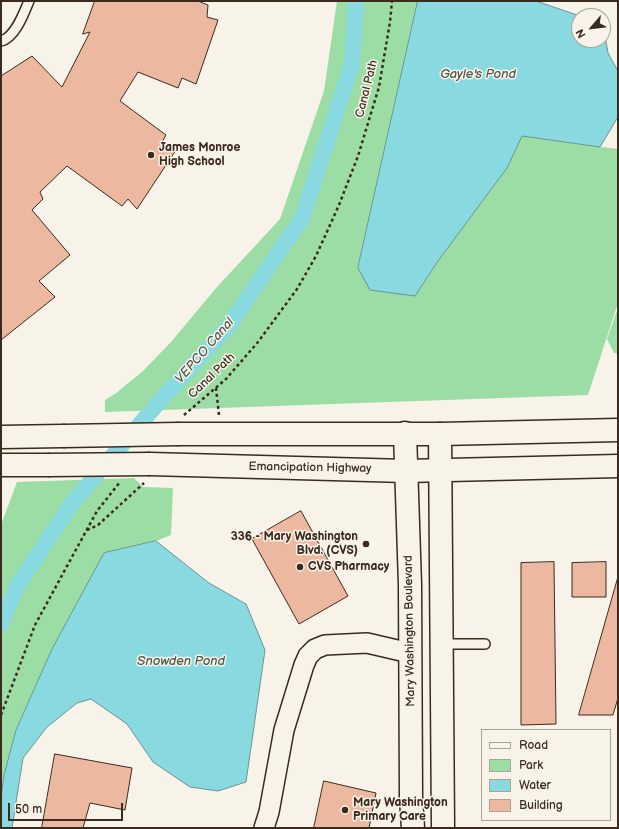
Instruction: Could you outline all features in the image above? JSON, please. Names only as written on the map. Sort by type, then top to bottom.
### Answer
[{"type":"main road","points":[[1,437],[63,436],[179,427],[440,434],[618,430]]},
{"type":"main road","name":"Mary Washington Boulevard","points":[[405,433],[410,585],[411,798],[413,828]]},
{"type":"main road","points":[[440,434],[444,828]]},
{"type":"main road","name":"Emancipation Highway","points":[[1,465],[48,465],[148,473],[406,471],[618,466]]},
{"type":"street","points":[[264,828],[269,812],[284,730],[308,656],[315,649],[325,645],[367,643],[410,653]]},
{"type":"lane","points":[[1,41],[18,27],[29,1]]},
{"type":"lane","points":[[442,644],[485,644]]},
{"type":"path","name":"Canal Path","points":[[179,427],[226,379],[258,342],[297,289],[316,256],[339,205],[358,156],[378,87],[390,22],[392,1]]},
{"type":"path","points":[[216,388],[219,420]]},
{"type":"path","points":[[86,530],[98,525],[148,473]]},
{"type":"path","points":[[1,715],[35,625],[97,511],[124,477]]},
{"type":"green space","points":[[337,1],[418,1],[358,268],[415,296],[438,261],[507,168],[522,135],[618,149],[618,303],[588,395],[105,412],[105,400],[115,394],[143,371],[171,342],[217,287],[280,219],[324,91]]},
{"type":"green space","points":[[618,308],[618,354],[614,353],[607,339]]},
{"type":"green space","points":[[134,478],[143,487],[173,488],[171,535],[156,541],[104,553],[52,649],[16,730],[4,775],[1,798],[1,525],[17,482]]},
{"type":"water","name":"Gayle's Pond","points":[[418,1],[536,1],[571,13],[571,48],[607,48],[608,53],[618,71],[618,117],[600,147],[522,136],[507,168],[438,261],[415,296],[370,290],[358,268]]},
{"type":"water","name":"Snowden Pond","points":[[156,541],[209,583],[246,604],[265,650],[246,782],[218,791],[190,787],[153,762],[127,724],[91,699],[77,703],[47,727],[23,758],[12,828],[1,828],[1,798],[4,775],[16,730],[52,649],[104,553]]},
{"type":"building","name":"James Monroe High School","points":[[95,1],[198,1],[208,5],[207,17],[218,20],[196,84],[182,78],[178,88],[138,72],[120,101],[166,135],[162,142],[176,150],[137,209],[128,199],[122,206],[67,166],[40,192],[43,199],[32,210],[70,255],[39,281],[55,297],[1,340],[1,76],[32,56],[62,87],[90,32],[83,34]]},
{"type":"building","name":"CVS Pharmacy","points":[[301,511],[348,596],[299,624],[252,539]]},
{"type":"building","points":[[554,562],[556,724],[521,725],[521,563]]},
{"type":"building","points":[[606,562],[606,597],[572,597],[572,563]]},
{"type":"building","points":[[618,577],[618,698],[613,715],[579,715]]},
{"type":"building","points":[[55,754],[132,768],[125,810],[90,803],[83,828],[42,828]]},
{"type":"building","name":"Mary Washington Primary Care","points":[[324,781],[376,793],[369,828],[314,828]]},
{"type":"waterway","name":"VEPCO Canal","points":[[1,624],[16,588],[73,502],[159,402],[227,328],[302,218],[352,64],[356,1]]},
{"type":"place","name":"James Monroe High School","points":[[151,155]]},
{"type":"place","name":"336 - Mary Washington Blvd. (CVS)","points":[[366,544]]},
{"type":"place","name":"CVS Pharmacy","points":[[300,567]]},
{"type":"place","name":"Mary Washington Primary Care","points":[[345,810]]}]
